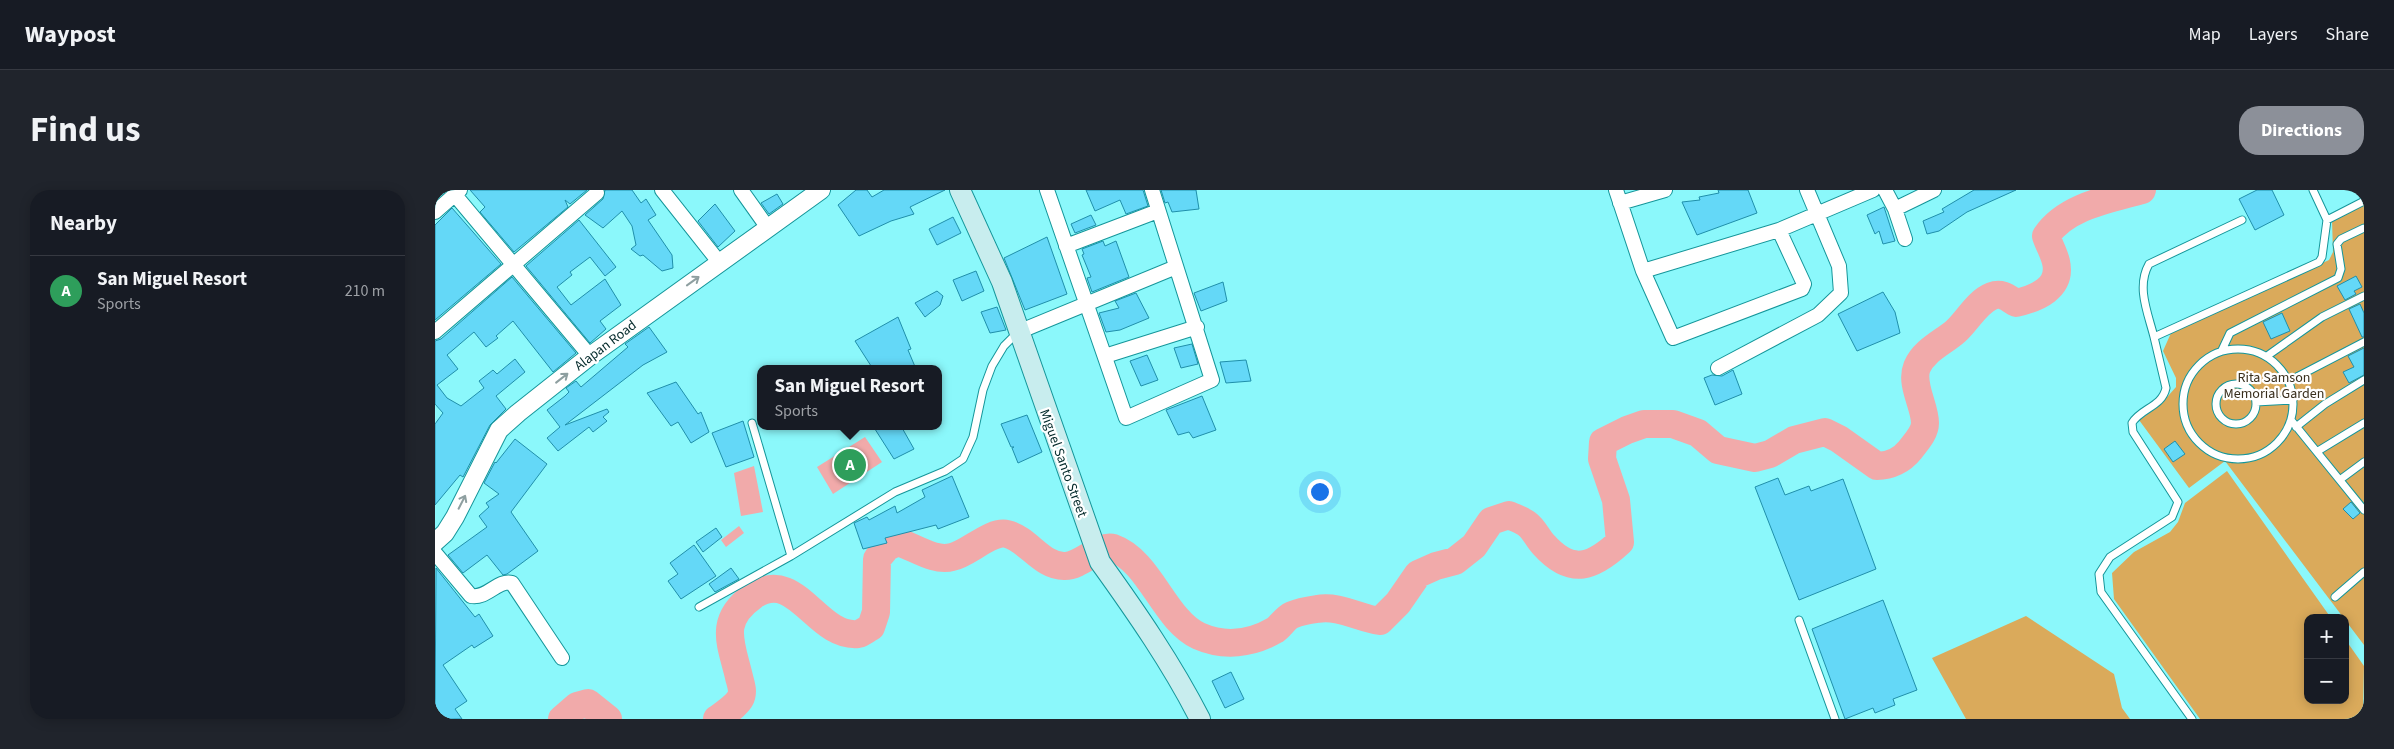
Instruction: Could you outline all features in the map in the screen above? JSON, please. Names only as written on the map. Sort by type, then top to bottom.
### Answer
[{"type":"main road","name":"Miguel Santo Street","points":[[961,190],[994,264],[1100,562],[1132,606],[1185,690],[1200,719]]},
{"type":"street","points":[[662,190],[719,262]]},
{"type":"street","points":[[741,190],[768,228]]},
{"type":"street","name":"Alapan Road","points":[[435,542],[445,533],[455,517],[499,430],[517,412],[590,356],[821,190]]},
{"type":"street","points":[[1047,190],[1127,418],[1212,380],[1197,327],[1152,190]]},
{"type":"street","points":[[1665,190],[1618,197],[1643,271],[1670,335],[1676,338],[1802,289],[1804,284],[1779,230]]},
{"type":"street","points":[[1718,368],[1818,314],[1841,293],[1839,266],[1807,190]]},
{"type":"street","points":[[1643,271],[1779,230],[1873,190]]},
{"type":"street","points":[[1885,190],[1895,209],[1905,239]]},
{"type":"street","points":[[1895,209],[1934,190]]},
{"type":"street","points":[[435,212],[458,192],[514,264],[590,356]]},
{"type":"street","points":[[435,332],[597,193]]},
{"type":"street","points":[[1066,246],[1159,210]]},
{"type":"street","points":[[1018,332],[1176,267]]},
{"type":"street","points":[[1105,356],[1197,327]]},
{"type":"street","points":[[435,553],[471,596],[481,596],[506,582],[512,583],[562,658]]},
{"type":"lane","points":[[2154,337],[2319,262],[2322,257],[2327,220],[2313,190]]},
{"type":"lane","points":[[2327,220],[2364,201]]},
{"type":"lane","points":[[2192,719],[2101,592],[2099,574],[2110,557],[2172,517],[2179,502],[2133,432],[2132,423],[2137,415],[2160,401],[2166,388],[2143,288],[2143,274],[2149,264],[2243,220]]},
{"type":"lane","points":[[2222,350],[2230,333],[2337,278],[2341,269],[2337,244],[2341,238],[2364,228]]},
{"type":"lane","points":[[2267,356],[2322,317],[2364,296]]},
{"type":"lane","points":[[699,607],[791,556],[895,492],[945,471],[963,459],[973,437],[983,390],[992,366],[1004,346],[1018,332]]},
{"type":"lane","points":[[2289,381],[2364,342]]},
{"type":"lane","points":[[2238,348],[2253,350],[2267,356],[2280,367],[2289,381],[2293,400],[2291,420],[2283,437],[2269,450],[2251,458],[2232,459],[2214,454],[2198,443],[2187,427],[2182,408],[2184,389],[2192,372],[2205,358],[2222,350],[2238,348]]},
{"type":"lane","points":[[2297,426],[2325,404],[2364,380]]},
{"type":"lane","points":[[2230,384],[2244,385],[2249,389],[2256,402],[2249,419],[2238,424],[2231,424],[2221,418],[2215,406],[2219,392],[2230,384]]},
{"type":"lane","points":[[2256,402],[2293,400]]},
{"type":"lane","points":[[2291,420],[2341,479],[2364,510]]},
{"type":"lane","points":[[752,423],[791,556]]},
{"type":"lane","points":[[2318,452],[2364,424]]},
{"type":"lane","points":[[2341,479],[2364,462]]},
{"type":"lane","points":[[2335,597],[2364,572]]},
{"type":"lane","points":[[1799,620],[1835,719]]},
{"type":"green space","name":"Rita Samson Memorial Garden","points":[[2364,203],[2364,645],[2349,625],[2349,614],[2341,614],[2225,461],[2189,488],[2139,420],[2161,404],[2176,387],[2176,378],[2163,351],[2171,333],[2329,260],[2333,252],[2332,220]]},
{"type":"green space","points":[[2227,471],[2328,614],[2304,614],[2304,704],[2349,704],[2349,645],[2364,666],[2363,714],[2353,719],[2200,719],[2114,599],[2112,573],[2134,552],[2170,532],[2178,522],[2185,503]]},
{"type":"green space","points":[[2026,616],[2114,674],[2122,708],[2130,719],[1966,719],[1932,658]]},
{"type":"shaded area","points":[[865,437],[882,462],[833,494],[817,467]]},
{"type":"shaded area","points":[[754,466],[763,512],[741,516],[734,473]]},
{"type":"shaded area","points":[[739,526],[744,533],[726,547],[721,540]]},
{"type":"building","points":[[470,190],[587,190],[570,204],[565,200],[568,207],[514,252],[480,212],[485,207]]},
{"type":"building","points":[[605,190],[632,190],[641,203],[646,199],[656,215],[648,220],[672,255],[673,268],[662,271],[643,255],[640,256],[631,249],[636,245],[632,226],[622,211],[603,228],[585,215],[603,199]]},
{"type":"building","points":[[856,190],[867,190],[872,197],[884,190],[945,190],[910,207],[914,214],[891,221],[859,236],[838,205]]},
{"type":"building","points":[[1086,190],[1143,190],[1148,206],[1126,214],[1120,200],[1095,211]]},
{"type":"building","points":[[1161,190],[1196,190],[1199,209],[1172,212],[1168,202],[1165,203]]},
{"type":"building","points":[[1718,190],[1748,190],[1757,213],[1697,235],[1682,202],[1700,200],[1699,197],[1719,193]]},
{"type":"building","points":[[1974,190],[2016,190],[1967,212],[1939,231],[1927,234],[1923,221],[1944,212],[1942,209]]},
{"type":"building","points":[[2257,190],[2272,190],[2284,215],[2255,230],[2239,199]]},
{"type":"building","points":[[777,194],[783,204],[769,214],[761,203]]},
{"type":"building","points":[[715,204],[735,231],[718,247],[698,221]]},
{"type":"building","points":[[1884,207],[1895,241],[1883,244],[1879,231],[1875,234],[1867,215]]},
{"type":"building","points":[[452,208],[501,264],[435,320],[435,225]]},
{"type":"building","points":[[1091,215],[1096,225],[1075,233],[1071,224]]},
{"type":"building","points":[[953,217],[961,233],[937,245],[929,229]]},
{"type":"building","points":[[579,220],[616,267],[605,276],[590,257],[570,272],[572,275],[557,287],[571,305],[605,279],[621,305],[600,321],[606,329],[590,343],[526,266]]},
{"type":"building","points":[[1047,237],[1067,294],[1025,310],[1004,258]]},
{"type":"building","points":[[1103,241],[1105,246],[1116,241],[1129,277],[1092,292],[1087,278],[1091,277],[1082,255],[1084,254],[1082,249]]},
{"type":"building","points":[[976,271],[984,291],[962,301],[953,280]]},
{"type":"building","points":[[2356,276],[2362,287],[2354,291],[2356,294],[2345,300],[2337,286]]},
{"type":"building","points":[[512,277],[576,353],[553,372],[513,321],[496,336],[498,338],[486,347],[474,332],[447,355],[458,369],[437,385],[447,398],[461,406],[484,388],[479,381],[493,370],[497,374],[515,359],[525,372],[496,396],[506,409],[490,425],[463,477],[460,475],[435,505],[435,424],[443,413],[435,404],[435,341],[441,339]]},
{"type":"building","points":[[1223,282],[1227,301],[1201,311],[1194,293]]},
{"type":"building","points":[[937,291],[943,296],[940,305],[925,317],[915,303]]},
{"type":"building","points":[[1883,292],[1895,312],[1900,333],[1857,351],[1838,314]]},
{"type":"building","points":[[1136,293],[1149,318],[1120,330],[1106,332],[1099,313],[1119,308],[1115,301]]},
{"type":"building","points":[[2360,304],[2364,313],[2364,337],[2362,337],[2349,309]]},
{"type":"building","points":[[997,307],[1006,330],[990,333],[981,312]]},
{"type":"building","points":[[2282,313],[2290,331],[2271,339],[2263,322]]},
{"type":"building","points":[[898,317],[911,349],[908,350],[914,365],[870,365],[855,341]]},
{"type":"building","points":[[649,327],[667,352],[643,365],[565,425],[607,409],[609,412],[603,417],[607,421],[593,432],[589,427],[558,451],[547,438],[560,427],[547,410],[569,392],[566,388],[576,381],[581,387],[628,347],[625,344]]},
{"type":"building","points":[[1192,344],[1198,364],[1181,368],[1174,348]]},
{"type":"building","points":[[2364,348],[2364,375],[2349,383],[2343,372],[2354,367],[2348,356]]},
{"type":"building","points":[[1147,355],[1158,380],[1141,386],[1130,361]]},
{"type":"building","points":[[1246,360],[1251,381],[1226,383],[1220,362]]},
{"type":"building","points":[[1733,370],[1742,394],[1715,405],[1704,378],[1712,375],[1722,376]]},
{"type":"building","points":[[676,382],[698,414],[701,412],[709,432],[691,443],[678,422],[671,426],[647,393]]},
{"type":"building","points":[[1202,396],[1216,430],[1193,438],[1189,432],[1178,435],[1166,410]]},
{"type":"building","points":[[1027,415],[1042,452],[1018,463],[1012,448],[1014,447],[1011,447],[1001,424]]},
{"type":"building","points":[[743,421],[754,457],[726,467],[712,433]]},
{"type":"building","points":[[876,430],[903,430],[914,449],[894,459]]},
{"type":"building","points":[[515,439],[547,464],[511,512],[538,551],[507,574],[503,575],[487,555],[463,573],[448,555],[487,527],[479,516],[489,507],[486,503],[499,494],[484,483],[495,462]]},
{"type":"building","points":[[2175,441],[2185,454],[2173,462],[2164,449]]},
{"type":"building","points":[[952,476],[969,517],[938,529],[936,525],[885,538],[887,543],[863,549],[854,523],[867,517],[869,520],[895,506],[897,513],[925,497],[922,490]]},
{"type":"building","points":[[1778,478],[1785,495],[1809,486],[1811,491],[1843,479],[1876,569],[1799,600],[1755,487]]},
{"type":"building","points":[[2351,502],[2360,513],[2353,519],[2343,509]]},
{"type":"building","points":[[716,528],[722,537],[703,552],[696,542]]},
{"type":"building","points":[[694,545],[716,576],[681,599],[668,581],[678,574],[670,563]]},
{"type":"building","points":[[436,568],[475,617],[479,614],[493,636],[474,648],[472,645],[443,665],[467,701],[455,709],[462,719],[435,719]]},
{"type":"building","points":[[731,568],[739,579],[715,592],[709,584]]},
{"type":"building","points":[[1883,600],[1917,690],[1893,699],[1895,705],[1875,713],[1873,708],[1845,719],[1812,629]]},
{"type":"building","points":[[1231,672],[1244,699],[1225,708],[1212,681]]},
{"type":"waterway","points":[[717,719],[735,705],[742,694],[730,633],[735,614],[742,605],[753,596],[768,589],[782,590],[794,596],[830,626],[843,632],[858,634],[871,627],[876,612],[877,559],[887,547],[898,542],[931,556],[945,558],[965,552],[994,535],[1007,534],[1022,541],[1049,562],[1065,566],[1077,563],[1102,549],[1113,548],[1126,555],[1137,565],[1166,605],[1187,628],[1199,636],[1228,643],[1247,641],[1266,635],[1275,630],[1292,615],[1317,609],[1341,610],[1380,621],[1398,603],[1418,574],[1436,566],[1455,561],[1474,546],[1491,521],[1509,515],[1529,526],[1544,545],[1554,555],[1564,561],[1582,564],[1601,557],[1620,542],[1616,500],[1602,459],[1603,442],[1644,424],[1673,424],[1698,433],[1718,450],[1755,458],[1770,454],[1794,440],[1825,432],[1839,439],[1877,466],[1891,464],[1907,454],[1923,430],[1925,423],[1916,388],[1915,374],[1924,356],[1956,331],[1977,307],[1992,296],[2002,295],[2016,303],[2039,295],[2052,285],[2057,271],[2056,262],[2046,236],[2065,217],[2090,205],[2142,190]]},
{"type":"waterway","points":[[562,719],[577,706],[588,703],[608,719]]},
{"type":"place","name":"San Miguel Resort","points":[[850,465]]}]
